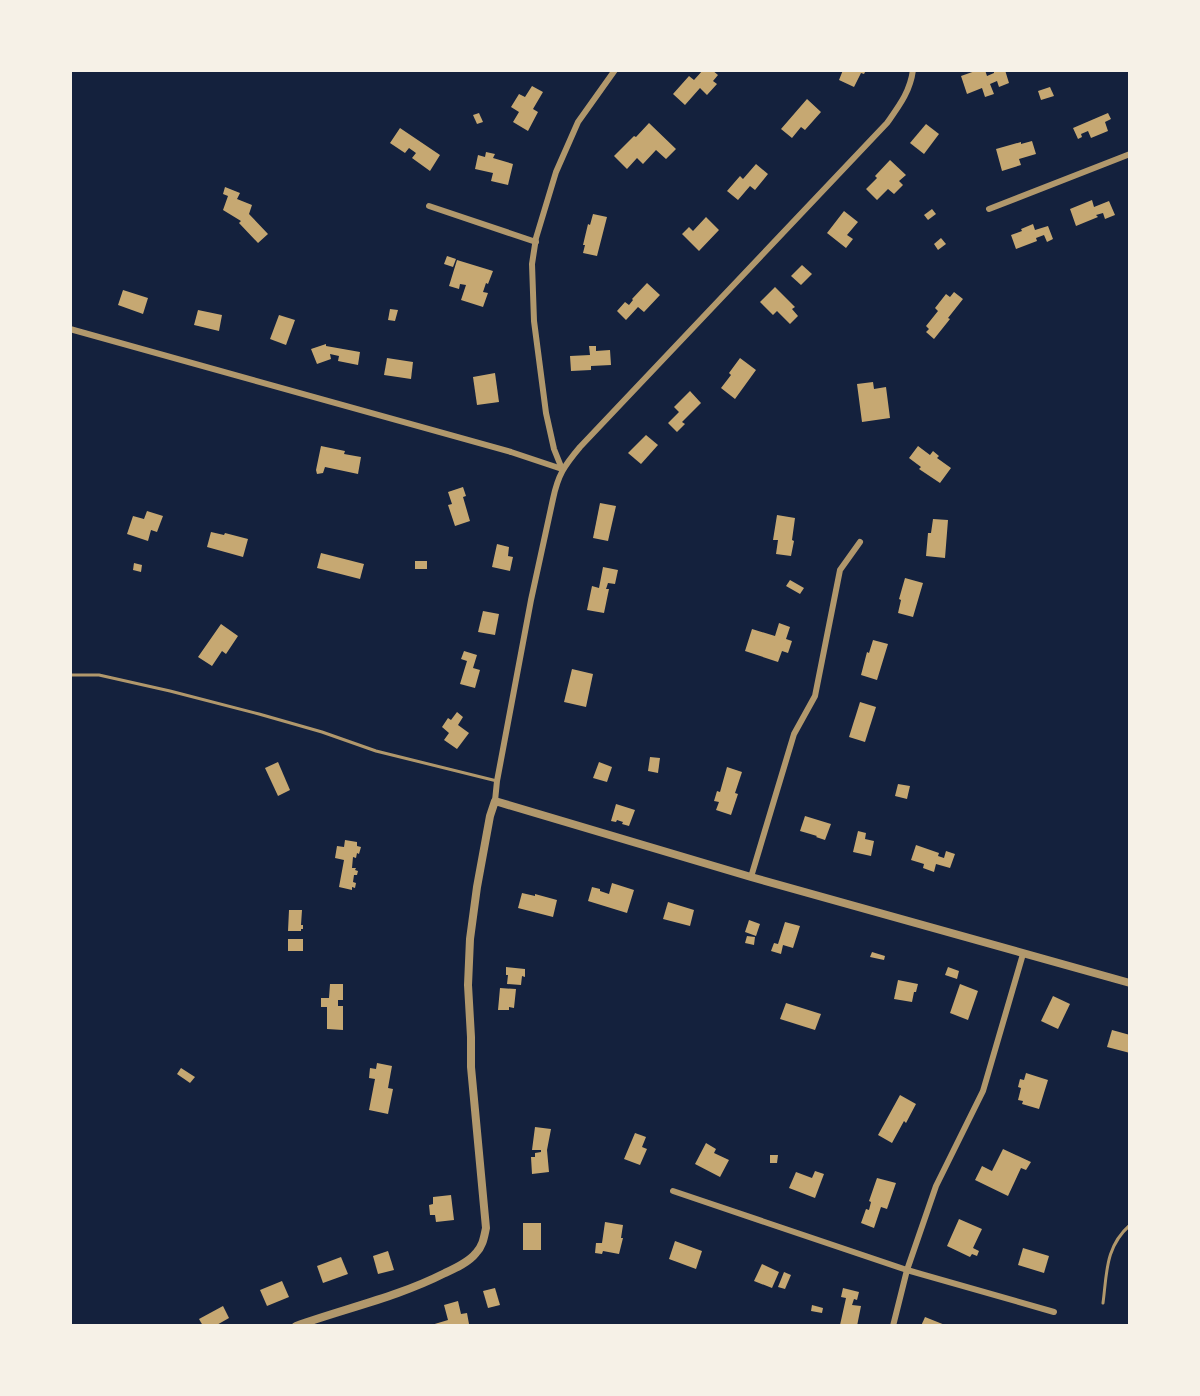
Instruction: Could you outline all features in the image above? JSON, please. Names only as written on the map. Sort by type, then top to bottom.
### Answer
[{"type":"street","points":[[562,469],[554,449],[548,423],[534,321],[532,264],[556,172],[578,122],[615,70]]},
{"type":"street","points":[[296,1326],[427,1283],[460,1266],[476,1254],[483,1243],[486,1227],[471,1067],[470,939],[477,887],[531,600],[556,483],[562,469],[588,438],[887,123],[910,87],[913,70]]},
{"type":"street","points":[[989,209],[1130,154]]},
{"type":"street","points":[[429,206],[536,242]]},
{"type":"street","points":[[70,329],[511,452],[562,469]]},
{"type":"street","points":[[751,877],[794,734],[815,696],[840,570],[860,542]]},
{"type":"street","points":[[495,801],[751,877],[1130,983]]},
{"type":"street","points":[[893,1326],[907,1269],[936,1186],[983,1090],[1023,954]]},
{"type":"street","points":[[673,1191],[907,1269],[1054,1312]]},
{"type":"lane","points":[[70,675],[99,675],[160,689],[291,723],[376,751],[497,781]]},
{"type":"lane","points":[[1102,1303],[1108,1258],[1113,1244],[1130,1225]]},
{"type":"building","points":[[703,70],[712,70],[718,75],[713,81],[717,84],[707,95],[700,88],[685,105],[673,94],[689,76],[694,80]]},
{"type":"building","points":[[843,70],[866,70],[864,74],[861,73],[854,87],[839,80]]},
{"type":"building","points":[[985,70],[987,76],[995,70],[1005,70],[1009,83],[999,87],[997,81],[990,84],[994,94],[985,97],[982,88],[967,94],[961,76]]},
{"type":"building","points":[[532,86],[543,92],[533,109],[538,112],[528,131],[513,122],[519,112],[511,107],[519,94],[525,97]]},
{"type":"building","points":[[1050,87],[1054,96],[1041,100],[1038,91]]},
{"type":"building","points":[[807,99],[821,112],[805,130],[801,127],[792,138],[781,129]]},
{"type":"building","points":[[479,113],[483,122],[477,124],[473,115]]},
{"type":"building","points":[[1108,113],[1111,119],[1105,122],[1108,131],[1091,138],[1088,131],[1081,134],[1082,137],[1078,139],[1073,128]]},
{"type":"building","points":[[649,123],[676,149],[666,159],[656,150],[643,164],[637,158],[627,169],[614,156]]},
{"type":"building","points":[[926,124],[939,134],[924,154],[910,143]]},
{"type":"building","points":[[400,128],[440,155],[430,171],[412,158],[416,153],[409,148],[405,153],[390,143]]},
{"type":"building","points":[[1032,141],[1036,154],[1019,159],[1021,165],[1002,171],[996,149]]},
{"type":"building","points":[[486,152],[495,154],[493,158],[513,164],[508,185],[491,181],[493,173],[475,169],[478,155],[485,157]]},
{"type":"building","points":[[890,160],[906,175],[899,181],[903,185],[894,194],[888,189],[877,200],[866,189]]},
{"type":"building","points":[[756,164],[768,174],[755,190],[750,186],[738,200],[727,191],[740,176],[743,179]]},
{"type":"building","points":[[225,187],[240,193],[237,199],[252,205],[249,214],[268,234],[258,243],[239,223],[241,221],[223,210],[228,196],[223,194]]},
{"type":"building","points":[[1092,200],[1094,207],[1109,201],[1115,215],[1105,219],[1103,213],[1076,226],[1070,209]]},
{"type":"building","points":[[932,209],[936,214],[928,220],[924,215]]},
{"type":"building","points":[[844,211],[858,222],[847,235],[853,239],[846,248],[827,233]]},
{"type":"building","points":[[593,214],[607,217],[597,256],[583,253],[588,224],[590,225]]},
{"type":"building","points":[[706,217],[719,230],[699,251],[682,234],[689,227],[693,231]]},
{"type":"building","points":[[1033,224],[1035,230],[1048,226],[1053,239],[1047,242],[1044,235],[1036,238],[1037,241],[1016,249],[1011,235]]},
{"type":"building","points":[[941,238],[946,244],[938,250],[934,244]]},
{"type":"building","points":[[447,256],[456,259],[453,267],[444,264]]},
{"type":"building","points":[[457,260],[493,271],[483,292],[488,293],[483,307],[461,300],[466,285],[460,284],[459,289],[449,286]]},
{"type":"building","points":[[802,265],[812,274],[801,285],[791,276]]},
{"type":"building","points":[[647,283],[660,295],[644,312],[638,307],[626,320],[617,311],[625,302],[629,305]]},
{"type":"building","points":[[775,287],[795,307],[792,309],[798,316],[790,324],[777,311],[773,315],[760,302]]},
{"type":"building","points":[[123,290],[148,298],[143,314],[118,305]]},
{"type":"building","points":[[954,292],[963,299],[934,339],[926,332],[929,329],[926,326],[938,311],[935,308],[946,294],[950,297]]},
{"type":"building","points":[[390,309],[398,310],[395,321],[388,320]]},
{"type":"building","points":[[198,310],[222,315],[219,331],[194,325]]},
{"type":"building","points":[[279,315],[295,320],[286,345],[270,339]]},
{"type":"building","points":[[326,344],[326,346],[360,352],[358,365],[338,361],[339,356],[330,354],[331,359],[317,364],[311,349]]},
{"type":"building","points":[[589,346],[596,346],[596,351],[610,350],[611,365],[591,366],[591,370],[571,371],[570,356],[590,355]]},
{"type":"building","points":[[387,358],[413,362],[411,379],[384,375]]},
{"type":"building","points":[[740,358],[756,370],[735,399],[721,388]]},
{"type":"building","points":[[495,373],[499,402],[477,405],[473,377]]},
{"type":"building","points":[[873,382],[874,389],[886,387],[890,418],[862,422],[857,384]]},
{"type":"building","points":[[690,391],[701,403],[682,422],[685,424],[677,432],[668,423],[679,412],[674,407]]},
{"type":"building","points":[[646,435],[658,445],[641,464],[628,453]]},
{"type":"building","points":[[321,446],[361,457],[358,474],[325,467],[323,473],[317,474]]},
{"type":"building","points":[[918,446],[930,455],[933,451],[939,456],[937,458],[951,468],[940,483],[919,469],[921,467],[909,458]]},
{"type":"building","points":[[463,487],[466,496],[463,497],[470,521],[455,526],[448,505],[452,504],[448,492]]},
{"type":"building","points":[[600,503],[616,506],[608,541],[593,538]]},
{"type":"building","points":[[147,511],[163,516],[157,532],[151,530],[148,541],[127,534],[133,516],[144,519]]},
{"type":"building","points":[[777,515],[795,518],[791,556],[776,554],[778,540],[773,540]]},
{"type":"building","points":[[933,519],[948,520],[945,558],[926,556],[928,533],[931,533]]},
{"type":"building","points":[[211,532],[248,539],[243,557],[207,547]]},
{"type":"building","points":[[497,544],[509,547],[508,556],[513,557],[510,571],[492,567]]},
{"type":"building","points":[[321,553],[364,564],[360,579],[317,568]]},
{"type":"building","points":[[415,561],[427,561],[427,569],[415,569]]},
{"type":"building","points":[[134,563],[142,565],[141,572],[133,570]]},
{"type":"building","points":[[603,567],[618,570],[615,584],[608,583],[606,589],[609,589],[604,613],[587,610],[592,586],[599,588]]},
{"type":"building","points":[[905,578],[923,583],[913,617],[898,613]]},
{"type":"building","points":[[790,580],[804,588],[800,594],[786,586]]},
{"type":"building","points":[[483,611],[499,614],[495,635],[478,632]]},
{"type":"building","points":[[779,623],[790,627],[786,639],[792,641],[788,653],[782,651],[778,662],[745,651],[752,629],[775,636]]},
{"type":"building","points":[[221,624],[238,636],[226,654],[222,651],[212,666],[198,657]]},
{"type":"building","points":[[873,640],[888,644],[877,680],[861,675]]},
{"type":"building","points":[[464,651],[477,655],[473,668],[480,670],[475,688],[460,684],[467,661],[461,659]]},
{"type":"building","points":[[572,669],[593,674],[586,707],[564,702]]},
{"type":"building","points":[[860,702],[876,707],[865,742],[849,737]]},
{"type":"building","points":[[457,712],[463,717],[458,725],[469,733],[457,749],[444,740],[449,733],[442,727],[448,718],[451,720]]},
{"type":"building","points":[[650,757],[660,758],[658,773],[648,771]]},
{"type":"building","points":[[278,762],[290,790],[278,796],[265,768]]},
{"type":"building","points":[[599,762],[612,767],[607,782],[593,778]]},
{"type":"building","points":[[727,767],[742,772],[731,815],[716,810],[719,802],[714,801],[717,791],[720,792]]},
{"type":"building","points":[[898,784],[910,786],[907,799],[895,796]]},
{"type":"building","points":[[616,804],[635,810],[629,826],[617,820],[616,822],[611,821]]},
{"type":"building","points":[[805,816],[831,824],[825,840],[800,831]]},
{"type":"building","points":[[858,831],[866,833],[865,839],[874,841],[871,856],[853,852]]},
{"type":"building","points":[[345,840],[357,842],[357,846],[361,847],[356,858],[353,857],[352,868],[358,871],[357,875],[354,875],[353,882],[356,883],[352,890],[339,887],[344,860],[335,858],[337,846],[344,847]]},
{"type":"building","points":[[916,845],[939,853],[938,856],[944,858],[946,851],[955,854],[950,868],[936,864],[934,872],[923,868],[924,864],[911,860]]},
{"type":"building","points":[[612,883],[634,890],[627,913],[588,901],[592,887],[609,894]]},
{"type":"building","points":[[522,893],[557,900],[553,917],[518,908]]},
{"type":"building","points":[[668,902],[694,910],[690,926],[663,919]]},
{"type":"building","points":[[289,910],[302,910],[303,929],[301,931],[288,931]]},
{"type":"building","points":[[749,920],[760,924],[756,936],[745,932]]},
{"type":"building","points":[[785,922],[800,926],[793,948],[783,945],[781,954],[771,951],[774,943],[778,944]]},
{"type":"building","points":[[747,936],[755,937],[754,945],[745,943]]},
{"type":"building","points":[[288,939],[303,939],[303,951],[288,951]]},
{"type":"building","points":[[872,952],[885,956],[884,960],[870,957]]},
{"type":"building","points":[[506,967],[525,969],[525,977],[522,976],[521,985],[507,984]]},
{"type":"building","points":[[948,967],[959,971],[957,979],[945,975]]},
{"type":"building","points":[[898,980],[918,984],[912,1002],[894,999]]},
{"type":"building","points":[[330,984],[343,984],[343,1000],[338,1000],[338,1006],[343,1006],[343,1030],[327,1029],[327,1007],[321,1007],[321,998],[329,998]]},
{"type":"building","points":[[960,984],[978,991],[968,1020],[950,1013]]},
{"type":"building","points":[[500,988],[516,989],[514,1008],[498,1010]]},
{"type":"building","points":[[1053,996],[1070,1004],[1058,1029],[1041,1021]]},
{"type":"building","points":[[786,1003],[821,1014],[815,1030],[780,1019]]},
{"type":"building","points":[[1112,1030],[1130,1035],[1130,1053],[1107,1047]]},
{"type":"building","points":[[377,1063],[392,1066],[388,1088],[393,1089],[388,1114],[369,1110],[375,1079],[369,1078],[370,1068],[376,1069]]},
{"type":"building","points":[[181,1068],[195,1077],[190,1083],[177,1074]]},
{"type":"building","points":[[1026,1073],[1048,1080],[1039,1109],[1022,1104],[1023,1101],[1018,1100],[1021,1088],[1018,1087],[1020,1079],[1024,1080]]},
{"type":"building","points":[[900,1095],[916,1104],[892,1143],[878,1135]]},
{"type":"building","points":[[535,1127],[551,1129],[547,1150],[549,1172],[532,1174],[531,1157],[541,1152],[541,1150],[532,1150]]},
{"type":"building","points":[[635,1133],[646,1137],[642,1147],[647,1149],[640,1165],[624,1159]]},
{"type":"building","points":[[706,1143],[716,1149],[714,1153],[729,1160],[720,1177],[695,1164]]},
{"type":"building","points":[[1003,1149],[1031,1162],[1026,1170],[1021,1168],[1008,1196],[975,1180],[982,1166],[992,1171]]},
{"type":"building","points":[[770,1155],[778,1155],[777,1163],[770,1163]]},
{"type":"building","points":[[815,1171],[824,1174],[815,1198],[789,1188],[796,1172],[812,1178]]},
{"type":"building","points":[[877,1178],[896,1183],[887,1209],[881,1207],[874,1228],[861,1223],[866,1209],[869,1210],[871,1202],[869,1201]]},
{"type":"building","points":[[451,1195],[454,1220],[436,1222],[435,1215],[430,1215],[429,1205],[433,1204],[433,1197]]},
{"type":"building","points":[[959,1219],[982,1229],[973,1248],[979,1251],[977,1256],[972,1254],[970,1257],[947,1246]]},
{"type":"building","points":[[605,1222],[623,1225],[619,1254],[603,1251],[602,1254],[595,1253],[596,1243],[602,1243]]},
{"type":"building","points":[[523,1223],[541,1223],[541,1250],[523,1250]]},
{"type":"building","points":[[675,1241],[702,1251],[696,1269],[669,1259]]},
{"type":"building","points":[[1023,1248],[1049,1256],[1044,1273],[1018,1265]]},
{"type":"building","points":[[388,1251],[394,1270],[378,1274],[373,1256]]},
{"type":"building","points":[[341,1257],[348,1274],[323,1283],[317,1266]]},
{"type":"building","points":[[762,1264],[779,1272],[772,1288],[754,1281]]},
{"type":"building","points":[[784,1272],[791,1275],[785,1289],[778,1287]]},
{"type":"building","points":[[282,1281],[289,1297],[267,1306],[260,1290]]},
{"type":"building","points":[[495,1288],[500,1305],[488,1308],[483,1291]]},
{"type":"building","points":[[843,1288],[859,1292],[857,1300],[854,1299],[852,1305],[861,1306],[857,1326],[840,1325],[846,1298],[841,1297]]},
{"type":"building","points":[[458,1301],[461,1314],[467,1313],[469,1324],[428,1326],[448,1320],[444,1305]]},
{"type":"building","points":[[812,1305],[823,1308],[822,1313],[811,1311]]},
{"type":"building","points":[[223,1306],[229,1318],[215,1326],[203,1326],[199,1319]]},
{"type":"building","points":[[925,1317],[945,1325],[945,1326],[921,1326]]}]
